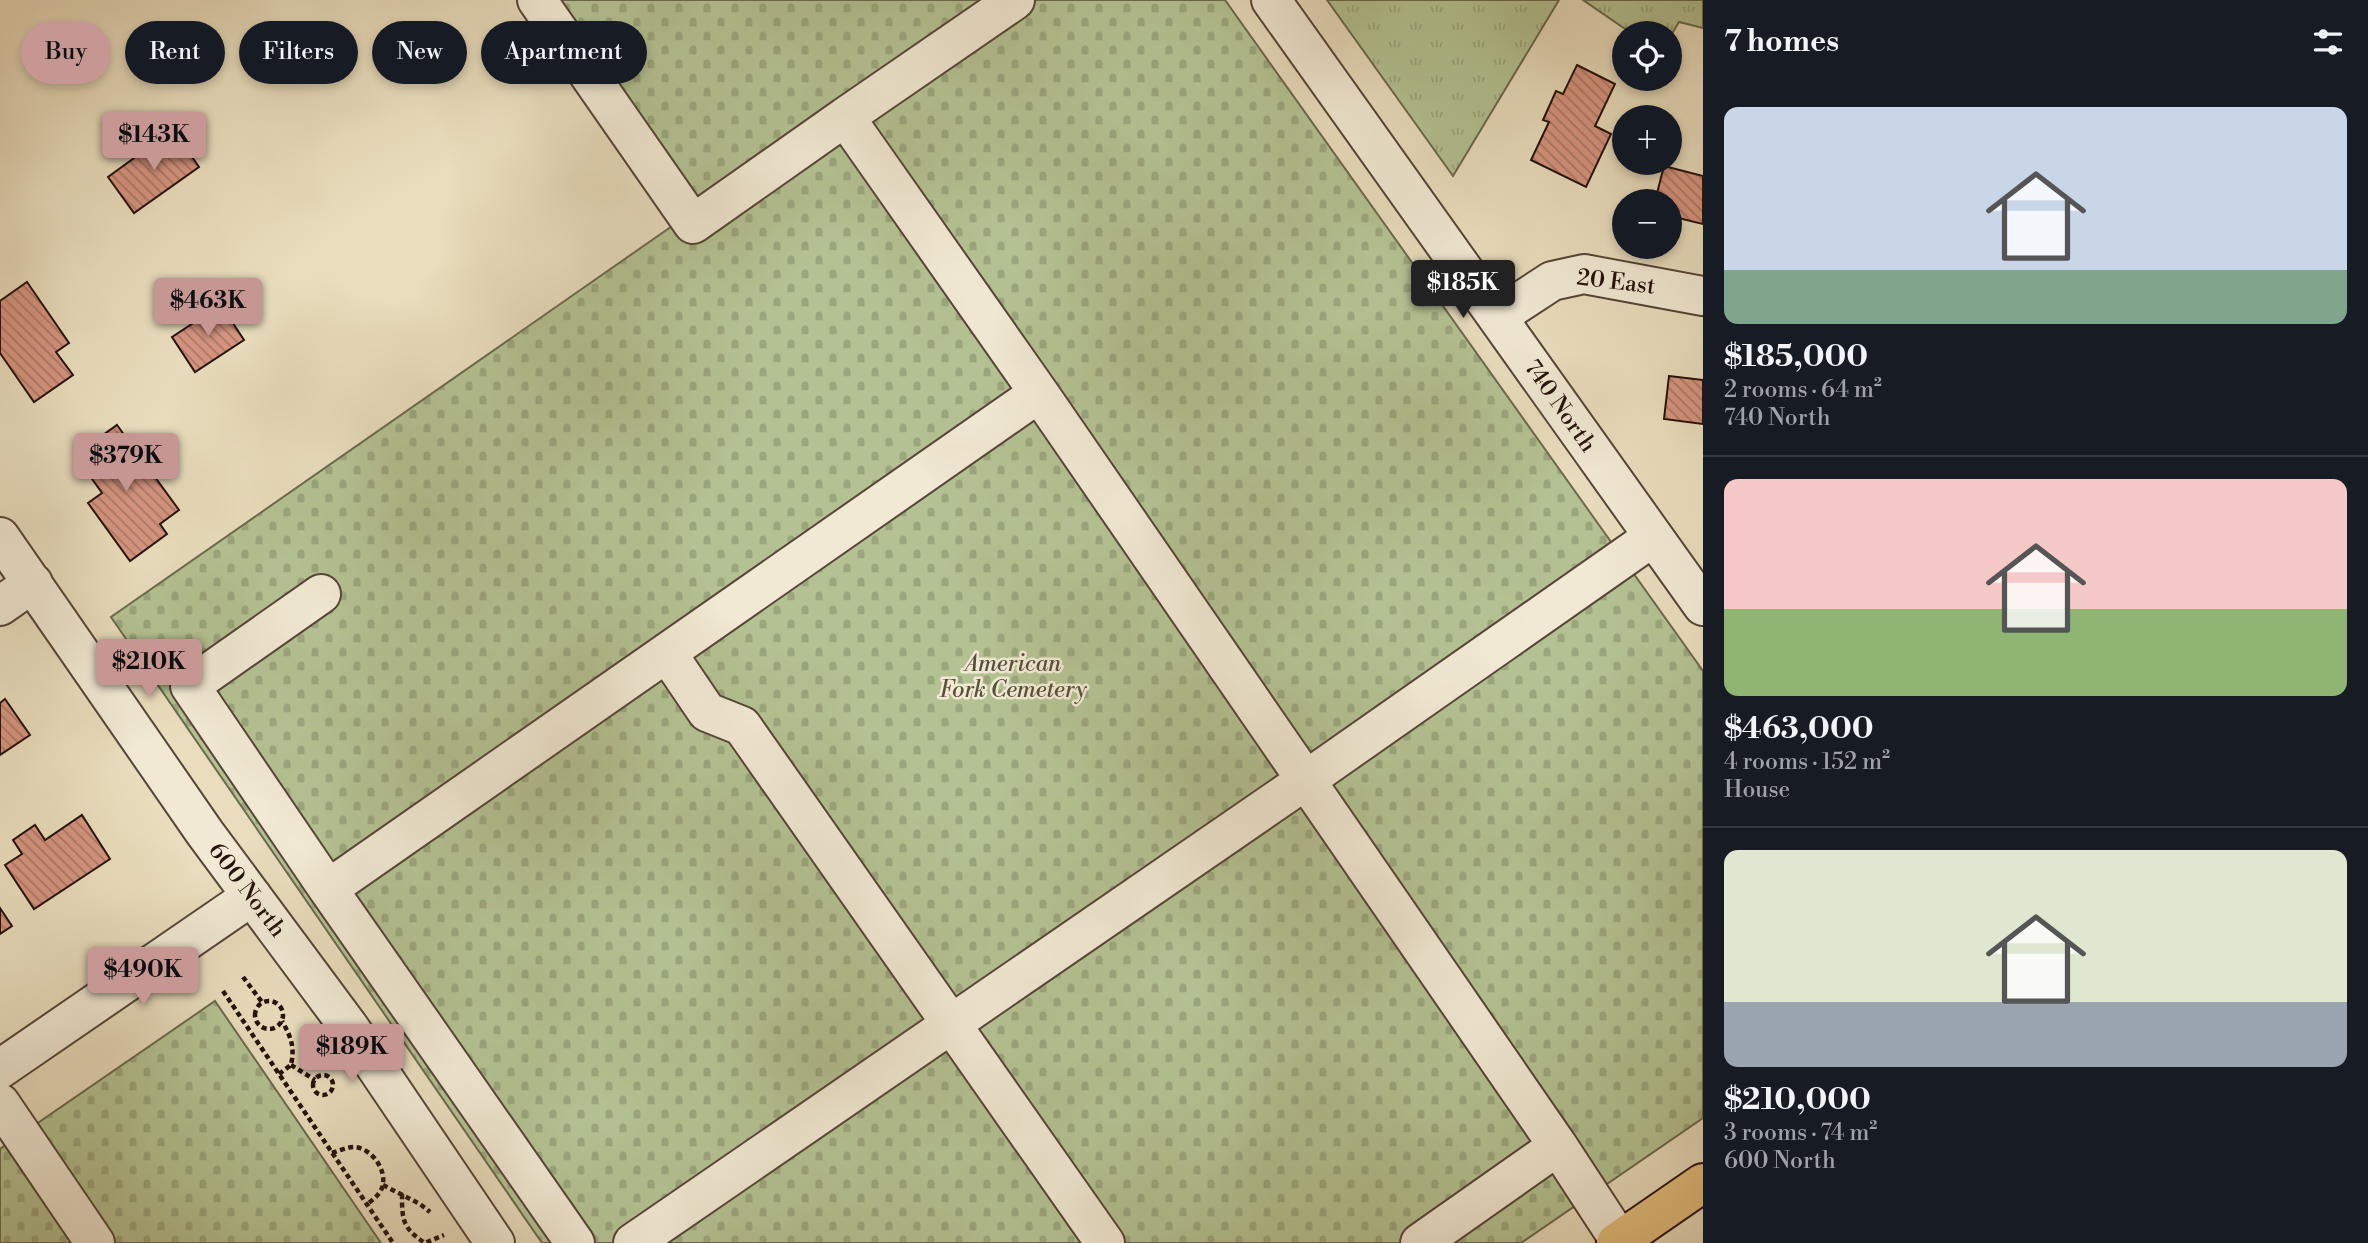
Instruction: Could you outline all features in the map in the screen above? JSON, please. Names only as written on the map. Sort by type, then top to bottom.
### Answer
[{"type":"main road","points":[[1618,1242],[1703,1183]]},
{"type":"street","points":[[537,0],[693,223],[1015,0]]},
{"type":"street","name":"740 North","points":[[1271,0],[1703,606]]},
{"type":"street","points":[[845,117],[1039,393],[1558,1146],[1618,1242]]},
{"type":"street","name":"20 East","points":[[1497,317],[1552,281],[1584,274],[1703,296]]},
{"type":"street","points":[[328,889],[1039,393]]},
{"type":"street","name":"600 North","points":[[0,537],[205,833],[349,1027],[495,1243]]},
{"type":"street","points":[[634,1243],[1306,780],[1653,537]]},
{"type":"street","points":[[0,606],[33,583]]},
{"type":"street","points":[[321,594],[190,685],[328,889],[575,1243]]},
{"type":"street","points":[[667,653],[707,712],[742,726],[1105,1243]]},
{"type":"street","points":[[0,1069],[252,896]]},
{"type":"street","points":[[0,1103],[95,1243]]},
{"type":"street","points":[[1420,1243],[1558,1146]]},
{"type":"path","points":[[243,977],[262,1002]]},
{"type":"path","points":[[223,991],[393,1243]]},
{"type":"path","points":[[279,1075],[291,1065],[292,1039],[282,1021],[280,1006],[272,1000],[262,1002],[255,1013],[264,1028],[273,1028],[282,1021]]},
{"type":"path","points":[[291,1065],[315,1080]]},
{"type":"path","points":[[320,1076],[330,1078],[334,1087],[324,1096],[318,1094],[313,1086],[315,1080],[320,1076]]},
{"type":"path","points":[[332,1153],[354,1147],[367,1152],[379,1163],[383,1185],[378,1195],[367,1205]]},
{"type":"path","points":[[383,1185],[420,1203],[438,1220]]},
{"type":"path","points":[[402,1193],[401,1214],[408,1230],[425,1243],[444,1236]]},
{"type":"path","points":[[441,1228],[447,1243]]},
{"type":"green space","name":"American Fork Cemetery","points":[[519,0],[1225,0],[1703,671],[1703,1118],[1521,1243],[542,1243],[111,617],[675,224],[578,84],[647,84],[647,21],[534,21]]},
{"type":"green space","points":[[1327,0],[1559,0],[1453,176]]},
{"type":"green space","points":[[1583,0],[1703,0],[1703,28],[1682,21],[1614,21]]},
{"type":"green space","points":[[215,1001],[381,1243],[0,1243],[0,1149]]},
{"type":"building","points":[[1577,65],[1612,82],[1612,90],[1595,126],[1611,134],[1586,187],[1531,160],[1549,122],[1543,120],[1556,91],[1563,94]]},
{"type":"building","points":[[173,130],[199,167],[134,213],[108,177]]},
{"type":"building","points":[[1682,171],[1703,176],[1703,224],[1682,219],[1682,189],[1658,189],[1662,175],[1682,175]]},
{"type":"building","points":[[27,282],[69,343],[56,352],[73,375],[34,402],[0,353],[0,301]]},
{"type":"building","points":[[221,305],[244,340],[195,372],[172,337]]},
{"type":"building","points":[[1669,376],[1703,380],[1703,424],[1664,419]]},
{"type":"building","points":[[117,425],[179,510],[160,524],[167,534],[130,561],[88,503],[102,493],[75,455]]},
{"type":"building","points":[[5,699],[30,735],[0,755],[0,703]]},
{"type":"building","points":[[82,815],[110,859],[34,909],[5,865],[22,854],[13,840],[35,825],[45,840]]},
{"type":"building","points":[[0,908],[12,926],[0,934]]}]
